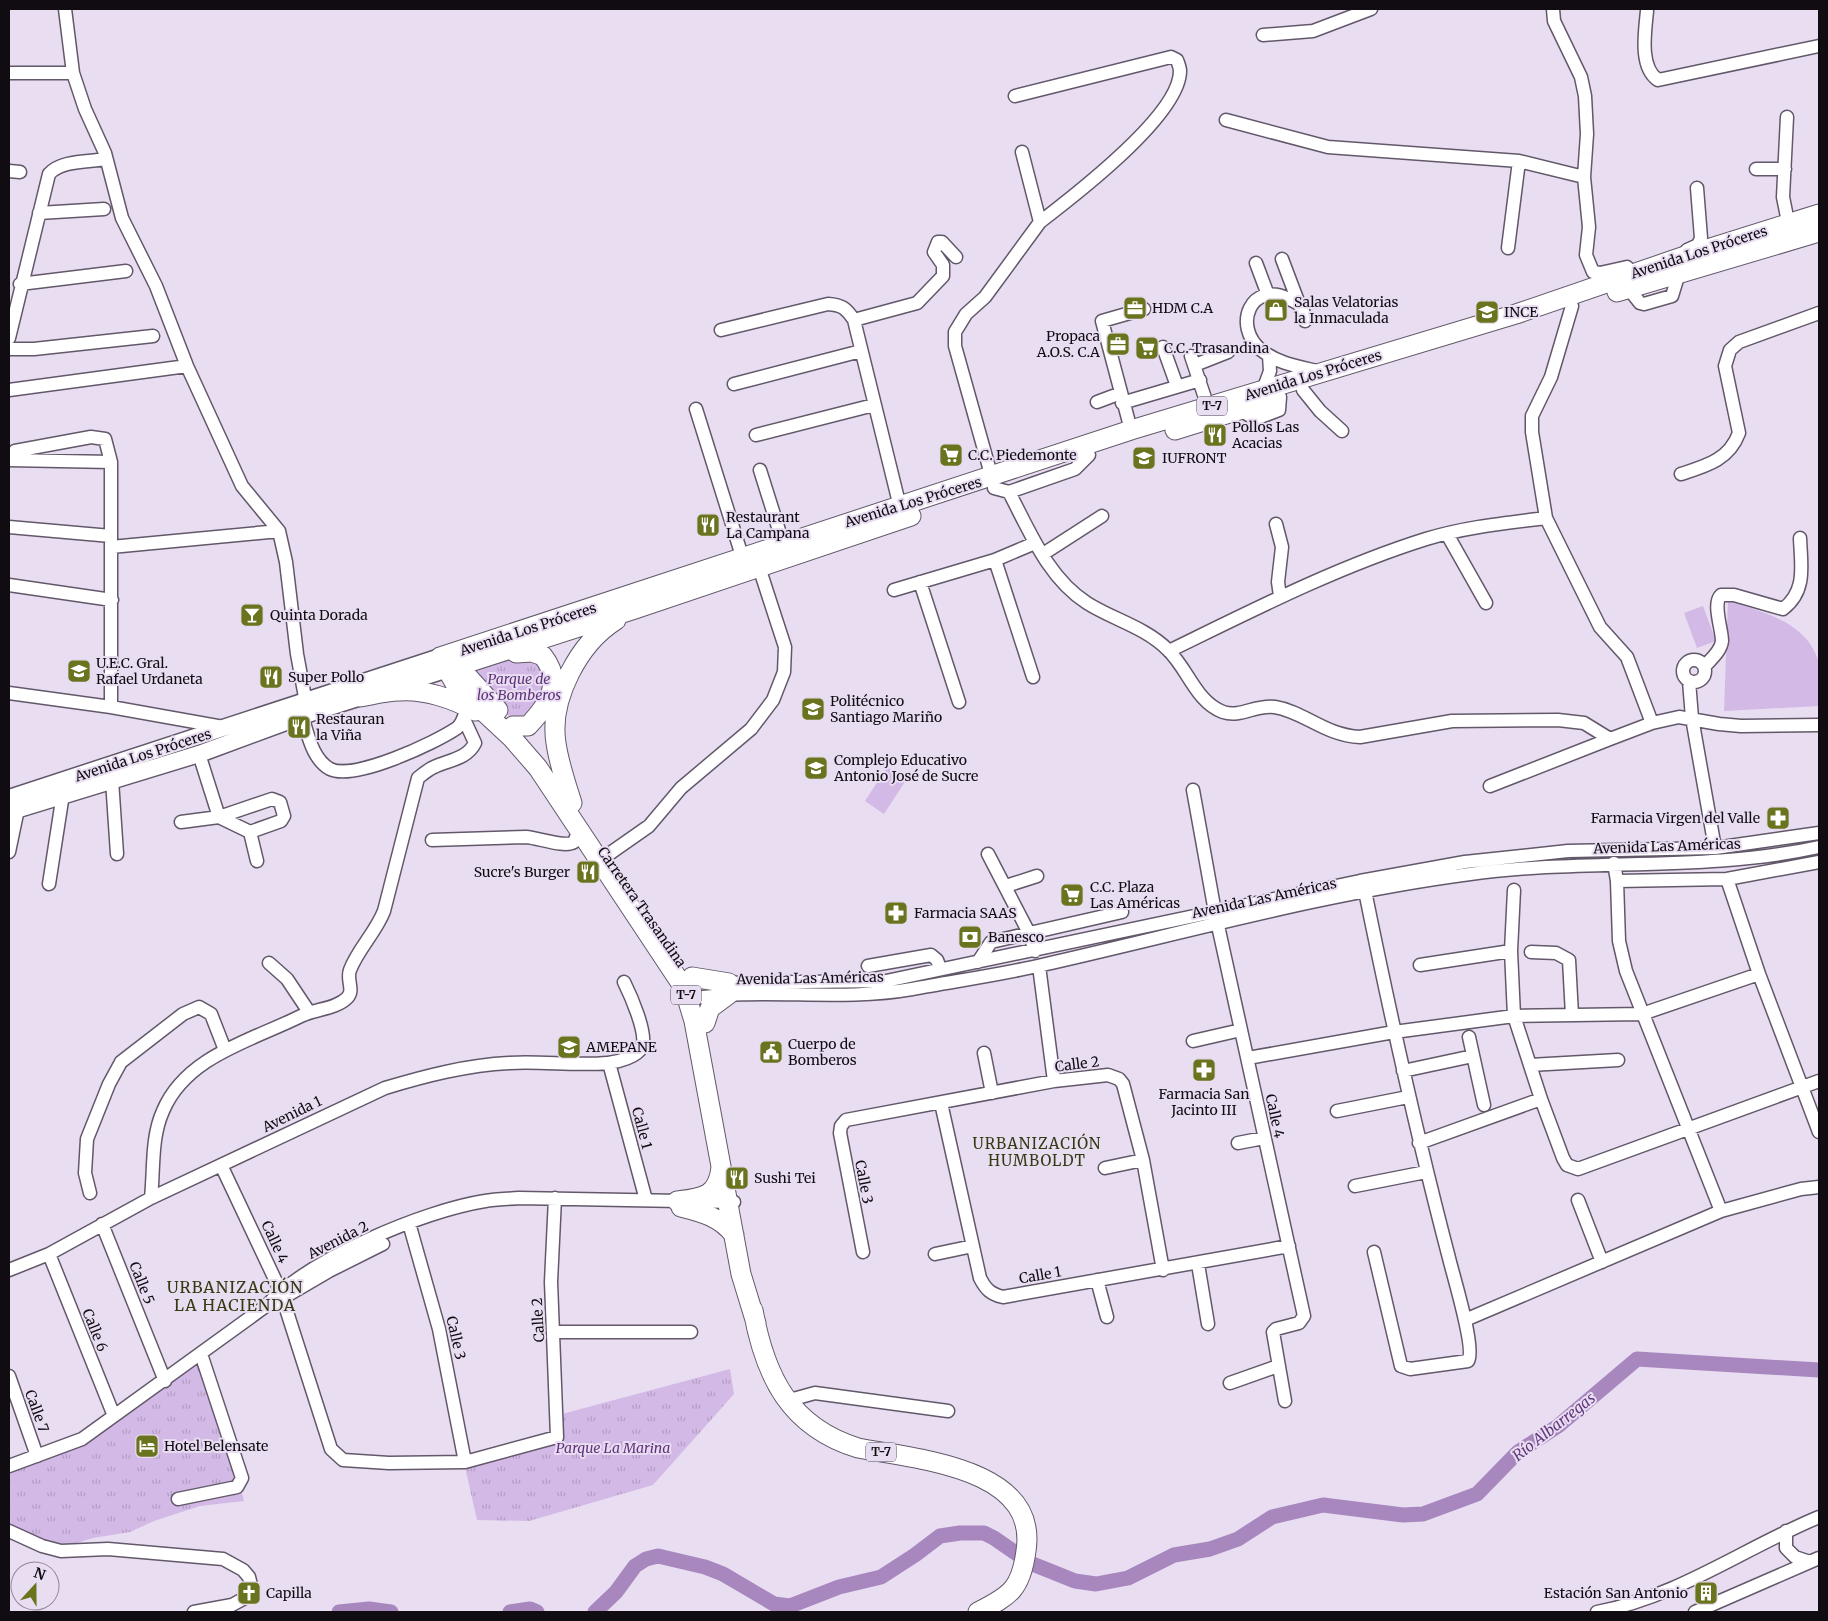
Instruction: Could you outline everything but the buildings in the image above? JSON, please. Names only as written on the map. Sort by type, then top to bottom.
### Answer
[{"type":"highway","name":"Avenida Los Próceres","points":[[448,662],[499,653],[635,609],[1089,455],[1242,410],[1272,393],[1324,372],[1516,314],[1681,261],[1788,222],[1819,214]]},
{"type":"highway","name":"Avenida Los Próceres","points":[[448,662],[742,556],[900,506],[999,486],[1131,430],[1208,407],[1272,393],[1303,390],[1629,289],[1681,261],[1819,232]]},
{"type":"highway","points":[[572,803],[555,741],[556,715],[568,675],[581,654],[597,636],[610,624],[635,609]]},
{"type":"highway","points":[[499,653],[532,652],[543,656],[553,672],[554,686],[546,705],[528,726],[513,726]]},
{"type":"highway","name":"Carretera Trasandina","points":[[448,662],[457,687],[494,720],[538,768],[579,830],[603,859],[692,989],[705,1022],[732,1206],[734,1235],[741,1274],[756,1323]]},
{"type":"highway","name":"Carretera Trasandina","points":[[448,662],[513,726],[572,803],[603,859]]},
{"type":"highway","points":[[360,697],[400,690],[441,698],[466,713],[494,720]]},
{"type":"highway","name":"Carretera Trasandina","points":[[692,989],[694,1021],[721,1164],[732,1206],[761,1346],[774,1379],[786,1401],[813,1427],[842,1443],[967,1470],[985,1480],[1012,1500],[1025,1520],[1028,1534],[1023,1572],[1005,1598],[978,1612]]},
{"type":"highway","points":[[692,989],[729,989]]},
{"type":"highway","points":[[705,1022],[710,1008],[729,989]]},
{"type":"highway","points":[[679,1204],[710,1193],[718,1183],[721,1164]]},
{"type":"highway","points":[[679,1204],[723,1222],[734,1235]]},
{"type":"main road","name":"Avenida Los Próceres","points":[[12,806],[63,794],[199,754],[305,710],[448,662]]},
{"type":"main road","name":"Avenida Los Próceres","points":[[12,806],[227,728],[360,697],[448,662]]},
{"type":"street","points":[[65,9],[73,73],[84,109],[100,140],[122,218],[156,286],[188,366],[242,486],[279,532],[286,562],[296,654],[305,710],[315,754],[322,763],[332,770],[381,765],[458,727],[466,713]]},
{"type":"street","points":[[1264,34],[1313,31],[1371,9]]},
{"type":"street","points":[[1553,9],[1554,21],[1581,77],[1586,96],[1587,134],[1584,177],[1589,227],[1586,255],[1593,272],[1600,273],[1616,270],[1666,255],[1681,261],[1698,245],[1701,238],[1697,188]]},
{"type":"street","points":[[1647,11],[1646,60],[1651,76],[1658,80],[1819,46]]},
{"type":"street","points":[[1015,96],[1171,57],[1177,60],[1180,71],[1174,91],[1165,106],[1139,137],[1086,187],[1040,222],[1013,262],[985,297],[966,314],[955,332],[955,346],[999,486],[1059,579],[1073,594],[1089,604],[1146,632],[1169,651],[1186,670],[1207,702],[1223,712],[1237,714],[1265,706],[1276,707],[1331,732],[1345,736],[1360,737],[1452,721],[1558,720],[1584,723],[1610,738]]},
{"type":"street","points":[[9,73],[73,73]]},
{"type":"street","points":[[1787,117],[1783,197],[1788,222]]},
{"type":"street","points":[[1226,120],[1328,147],[1519,161],[1584,177]]},
{"type":"street","points":[[1022,152],[1040,222]]},
{"type":"street","points":[[9,338],[20,284],[40,213],[48,174],[54,168],[106,159]]},
{"type":"street","points":[[1508,248],[1519,161]]},
{"type":"street","points":[[1756,169],[1785,169]]},
{"type":"street","points":[[40,213],[104,209]]},
{"type":"street","points":[[854,320],[917,303],[943,276],[943,265],[934,252],[938,242],[942,242],[956,257]]},
{"type":"street","points":[[1282,259],[1299,304],[1304,310],[1305,321]]},
{"type":"street","points":[[1256,263],[1268,294]]},
{"type":"street","points":[[20,284],[126,271]]},
{"type":"street","points":[[1299,304],[1284,296],[1268,294],[1252,304],[1246,316],[1253,341],[1259,349],[1269,356],[1295,366],[1324,372]]},
{"type":"street","points":[[721,330],[828,304],[839,304],[846,308],[854,320],[900,506]]},
{"type":"street","points":[[1572,306],[1551,377],[1532,416],[1532,432],[1546,518],[1600,627],[1627,657],[1652,723]]},
{"type":"street","points":[[1131,430],[1102,321],[1144,309]]},
{"type":"street","points":[[1681,474],[1720,459],[1736,443],[1739,433],[1724,366],[1730,350],[1740,342],[1819,313]]},
{"type":"street","points":[[9,349],[34,349],[153,336]]},
{"type":"street","points":[[1163,347],[1177,386]]},
{"type":"street","points":[[734,384],[862,351]]},
{"type":"street","points":[[1208,407],[1193,361],[1228,352]]},
{"type":"street","points":[[1269,356],[1272,393]]},
{"type":"street","points":[[9,390],[188,366]]},
{"type":"street","points":[[1270,371],[1295,366]]},
{"type":"street","points":[[1097,402],[1200,380]]},
{"type":"street","points":[[1303,390],[1320,411],[1342,431]]},
{"type":"street","points":[[756,435],[874,405]]},
{"type":"street","points":[[696,409],[742,556]]},
{"type":"street","points":[[12,455],[91,437],[105,439],[111,462],[111,706]]},
{"type":"street","points":[[12,455],[111,462]]},
{"type":"street","points":[[760,470],[783,544]]},
{"type":"street","points":[[1042,554],[1102,516]]},
{"type":"street","points":[[1169,651],[1318,579],[1427,538],[1486,525],[1546,518]]},
{"type":"street","points":[[1276,524],[1282,547],[1278,582],[1280,596]]},
{"type":"street","points":[[9,527],[111,541],[279,532]]},
{"type":"street","points":[[1447,534],[1486,603]]},
{"type":"street","points":[[1689,681],[1700,680],[1705,674],[1705,666],[1717,653],[1722,642],[1718,597],[1721,595],[1734,595],[1783,610],[1792,603],[1802,581],[1800,538]]},
{"type":"street","points":[[894,590],[995,560],[1035,542]]},
{"type":"street","points":[[995,560],[1033,677]]},
{"type":"street","points":[[603,859],[650,826],[680,788],[750,729],[773,700],[784,672],[785,648],[759,567]]},
{"type":"street","points":[[920,582],[959,702]]},
{"type":"street","points":[[9,586],[112,600]]},
{"type":"street","points":[[1705,666],[1696,660],[1685,664],[1683,671],[1689,681],[1692,718],[1715,848]]},
{"type":"street","points":[[9,693],[111,706],[227,728]]},
{"type":"street","points":[[151,1198],[155,1140],[162,1112],[171,1096],[194,1071],[224,1050],[309,1012],[340,1004],[350,995],[351,988],[348,975],[351,967],[379,924],[384,911],[418,778],[433,767],[460,757],[472,750],[476,744],[466,713]]},
{"type":"street","points":[[1490,786],[1610,738],[1652,723],[1679,717],[1734,725],[1819,725]]},
{"type":"street","points":[[181,822],[219,817],[272,799],[280,802],[284,816],[281,821],[250,832],[219,817],[199,754]]},
{"type":"street","points":[[112,780],[117,854]]},
{"type":"street","name":"Calle 4","points":[[1193,790],[1217,917],[1304,1316],[1300,1323],[1276,1329],[1273,1332],[1278,1366]]},
{"type":"street","points":[[48,884],[63,794]]},
{"type":"street","points":[[9,852],[12,806]]},
{"type":"street","points":[[432,840],[526,837],[540,838],[566,845],[574,842],[579,830]]},
{"type":"street","points":[[250,832],[257,861]]},
{"type":"street","name":"Avenida Las Américas","points":[[729,989],[878,993],[1039,966],[1217,917],[1360,881],[1498,858],[1568,851],[1715,848],[1819,833]]},
{"type":"street","name":"Avenida Las Américas","points":[[729,989],[886,981],[940,968],[1035,951],[1097,937],[1469,874],[1536,866],[1716,861],[1780,856],[1819,847]]},
{"type":"street","points":[[988,854],[1029,933],[1035,951]]},
{"type":"street","points":[[1617,882],[1727,879],[1819,862]]},
{"type":"street","points":[[1614,863],[1617,882],[1619,940],[1626,971],[1722,1212]]},
{"type":"street","points":[[1006,886],[1037,876]]},
{"type":"street","points":[[1727,879],[1759,974],[1804,1086],[1819,1132]]},
{"type":"street","points":[[1514,890],[1511,951],[1514,1016],[1541,1099],[1567,1165],[1578,1169],[1690,1130],[1819,1081]]},
{"type":"street","points":[[1365,891],[1408,1097],[1465,1320],[1470,1352],[1468,1361],[1404,1368],[1400,1363],[1374,1252]]},
{"type":"street","points":[[978,962],[991,942],[1122,912]]},
{"type":"street","points":[[1089,920],[1097,937]]},
{"type":"street","points":[[1420,965],[1511,951]]},
{"type":"street","points":[[1531,952],[1556,953],[1569,960],[1572,1015]]},
{"type":"street","points":[[868,966],[931,955],[937,960],[940,968]]},
{"type":"street","points":[[269,963],[287,979],[309,1012]]},
{"type":"street","points":[[1039,966],[1054,1081]]},
{"type":"street","points":[[1248,1058],[1394,1032],[1514,1016],[1642,1014],[1759,974]]},
{"type":"street","points":[[609,1063],[638,1052],[643,1040],[632,999],[624,982]]},
{"type":"street","points":[[90,1193],[85,1173],[87,1139],[109,1084],[122,1062],[183,1014],[199,1007],[211,1014],[224,1050]]},
{"type":"street","points":[[1193,1041],[1241,1030]]},
{"type":"street","points":[[1469,1037],[1484,1105]]},
{"type":"street","points":[[984,1053],[992,1093]]},
{"type":"street","points":[[1403,1070],[1473,1056]]},
{"type":"street","points":[[1530,1065],[1618,1060]]},
{"type":"street","name":"Avenida 1","points":[[9,1270],[49,1254],[151,1198],[385,1088],[416,1078],[475,1066],[508,1063],[609,1063]]},
{"type":"street","name":"Calle 1","points":[[609,1063],[646,1200]]},
{"type":"street","name":"Calle 2","points":[[846,1120],[1054,1081],[1108,1075],[1119,1079],[1123,1084],[1143,1160],[1163,1270]]},
{"type":"street","points":[[1337,1111],[1408,1097]]},
{"type":"street","points":[[1419,1143],[1541,1099]]},
{"type":"street","name":"Calle 1","points":[[941,1103],[980,1278],[985,1288],[993,1294],[1003,1297],[1198,1264],[1289,1246]]},
{"type":"street","name":"Calle 3","points":[[846,1120],[841,1126],[840,1133],[863,1252]]},
{"type":"street","points":[[1238,1142],[1264,1138]]},
{"type":"street","points":[[1105,1168],[1143,1160]]},
{"type":"street","name":"Calle 4","points":[[221,1165],[282,1295],[331,1449],[343,1460],[389,1463],[465,1462]]},
{"type":"street","points":[[1355,1186],[1426,1172]]},
{"type":"street","points":[[1465,1320],[1722,1212],[1800,1189],[1819,1187]]},
{"type":"street","points":[[9,1466],[82,1438],[165,1381],[282,1295],[410,1227],[501,1207],[555,1202],[646,1200],[679,1204]]},
{"type":"street","points":[[1578,1200],[1602,1262]]},
{"type":"street","points":[[555,1202],[732,1206]]},
{"type":"street","name":"Calle 2","points":[[465,1462],[554,1439],[558,1435],[552,1282],[555,1202]]},
{"type":"street","name":"Calle 5","points":[[102,1224],[165,1381]]},
{"type":"street","name":"Calle 3","points":[[410,1227],[439,1329],[465,1462]]},
{"type":"street","points":[[935,1254],[973,1246]]},
{"type":"street","name":"Calle 6","points":[[49,1254],[114,1416]]},
{"type":"street","points":[[1198,1264],[1208,1324]]},
{"type":"street","points":[[1097,1280],[1107,1318]]},
{"type":"street","points":[[554,1332],[692,1332]]},
{"type":"street","points":[[178,1500],[237,1487],[242,1478],[201,1354]]},
{"type":"street","points":[[1230,1383],[1278,1366],[1285,1401]]},
{"type":"street","name":"Calle 7","points":[[9,1376],[37,1456]]},
{"type":"street","points":[[786,1401],[815,1393],[948,1412]]},
{"type":"street","points":[[1597,1612],[1612,1611],[1683,1585],[1786,1531],[1819,1517]]},
{"type":"street","points":[[9,1531],[42,1546],[61,1551],[108,1549],[223,1560],[243,1570],[249,1577],[251,1585],[249,1595],[232,1605],[194,1612]]},
{"type":"street","points":[[1786,1531],[1786,1548],[1795,1557],[1815,1560]]},
{"type":"street","points":[[1695,1612],[1815,1560]]},
{"type":"green space","points":[[1728,601],[1783,621],[1795,628],[1805,638],[1813,649],[1819,663],[1819,706],[1724,711]]},
{"type":"green space","points":[[1703,606],[1716,641],[1697,648],[1684,613]]},
{"type":"green space","name":"Parque de los Bomberos","points":[[516,658],[535,661],[550,683],[528,721],[514,722],[484,690],[471,671],[502,660]]},
{"type":"green space","points":[[887,767],[906,780],[884,814],[865,801]]},
{"type":"green space","name":"Hotel Belensate","points":[[188,1357],[200,1365],[235,1468],[244,1501],[200,1506],[154,1521],[130,1532],[93,1538],[56,1549],[9,1528],[9,1476],[14,1465],[54,1453]]},
{"type":"green space","name":"Parque La Marina","points":[[730,1369],[734,1394],[653,1485],[529,1521],[477,1520],[465,1467],[554,1443],[562,1414]]},
{"type":"waterway","name":"Río Albarregas","points":[[595,1612],[616,1592],[635,1566],[646,1559],[658,1556],[705,1567],[723,1574],[774,1604],[790,1606],[839,1587],[881,1577],[940,1536],[960,1533],[984,1533],[1030,1563],[1075,1581],[1096,1584],[1128,1578],[1174,1555],[1210,1549],[1238,1539],[1272,1517],[1323,1505],[1403,1515],[1423,1514],[1477,1494],[1518,1452],[1558,1426],[1637,1359],[1819,1370]]},
{"type":"waterway","name":"Río Albarregas","points":[[339,1612],[369,1609],[391,1612]]},
{"type":"waterway","name":"Río Albarregas","points":[[510,1612],[530,1609],[537,1612]]},
{"type":"place","name":"HDM C.A","points":[[1135,308]]},
{"type":"place","name":"Salas Velatorias la Inmaculada","points":[[1276,310]]},
{"type":"place","name":"INCE","points":[[1487,312]]},
{"type":"place","name":"Propaca A.O.S. C.A","points":[[1118,344]]},
{"type":"place","name":"C.C. Trasandina","points":[[1147,348]]},
{"type":"place","name":"Pollos Las Acacias","points":[[1215,435]]},
{"type":"place","name":"C.C. Piedemonte","points":[[951,455]]},
{"type":"place","name":"IUFRONT","points":[[1144,458]]},
{"type":"place","name":"Restaurant La Campana","points":[[708,525]]},
{"type":"place","name":"Quinta Dorada","points":[[252,615]]},
{"type":"place","name":"U.E.C. Gral. Rafael Urdaneta","points":[[79,671]]},
{"type":"place","name":"Super Pollo","points":[[271,677]]},
{"type":"place","name":"Politécnico Santiago Mariño","points":[[813,709]]},
{"type":"place","name":"Restauran la Viña","points":[[299,727]]},
{"type":"place","name":"Complejo Educativo Antonio José de Sucre","points":[[816,768]]},
{"type":"place","name":"Farmacia Virgen del Valle","points":[[1778,818]]},
{"type":"place","name":"Sucre's Burger","points":[[588,872]]},
{"type":"place","name":"C.C. Plaza Las Américas","points":[[1072,895]]},
{"type":"place","name":"Farmacia SAAS","points":[[896,913]]},
{"type":"place","name":"Banesco","points":[[970,937]]},
{"type":"place","name":"AMEPANE","points":[[569,1047]]},
{"type":"place","name":"Cuerpo de Bomberos","points":[[771,1052]]},
{"type":"place","name":"Farmacia San Jacinto III","points":[[1204,1070]]},
{"type":"place","name":"Sushi Tei","points":[[737,1178]]},
{"type":"place","name":"Hotel Belensate","points":[[147,1446]]},
{"type":"place","name":"Capilla","points":[[249,1593]]},
{"type":"place","name":"Estación San Antonio","points":[[1706,1593]]},
{"type":"district","name":"URBANIZACIÓN HUMBOLDT","points":[[1037,1152]]},
{"type":"district","name":"URBANIZACIÓN LA HACIENDA","points":[[235,1296]]}]
